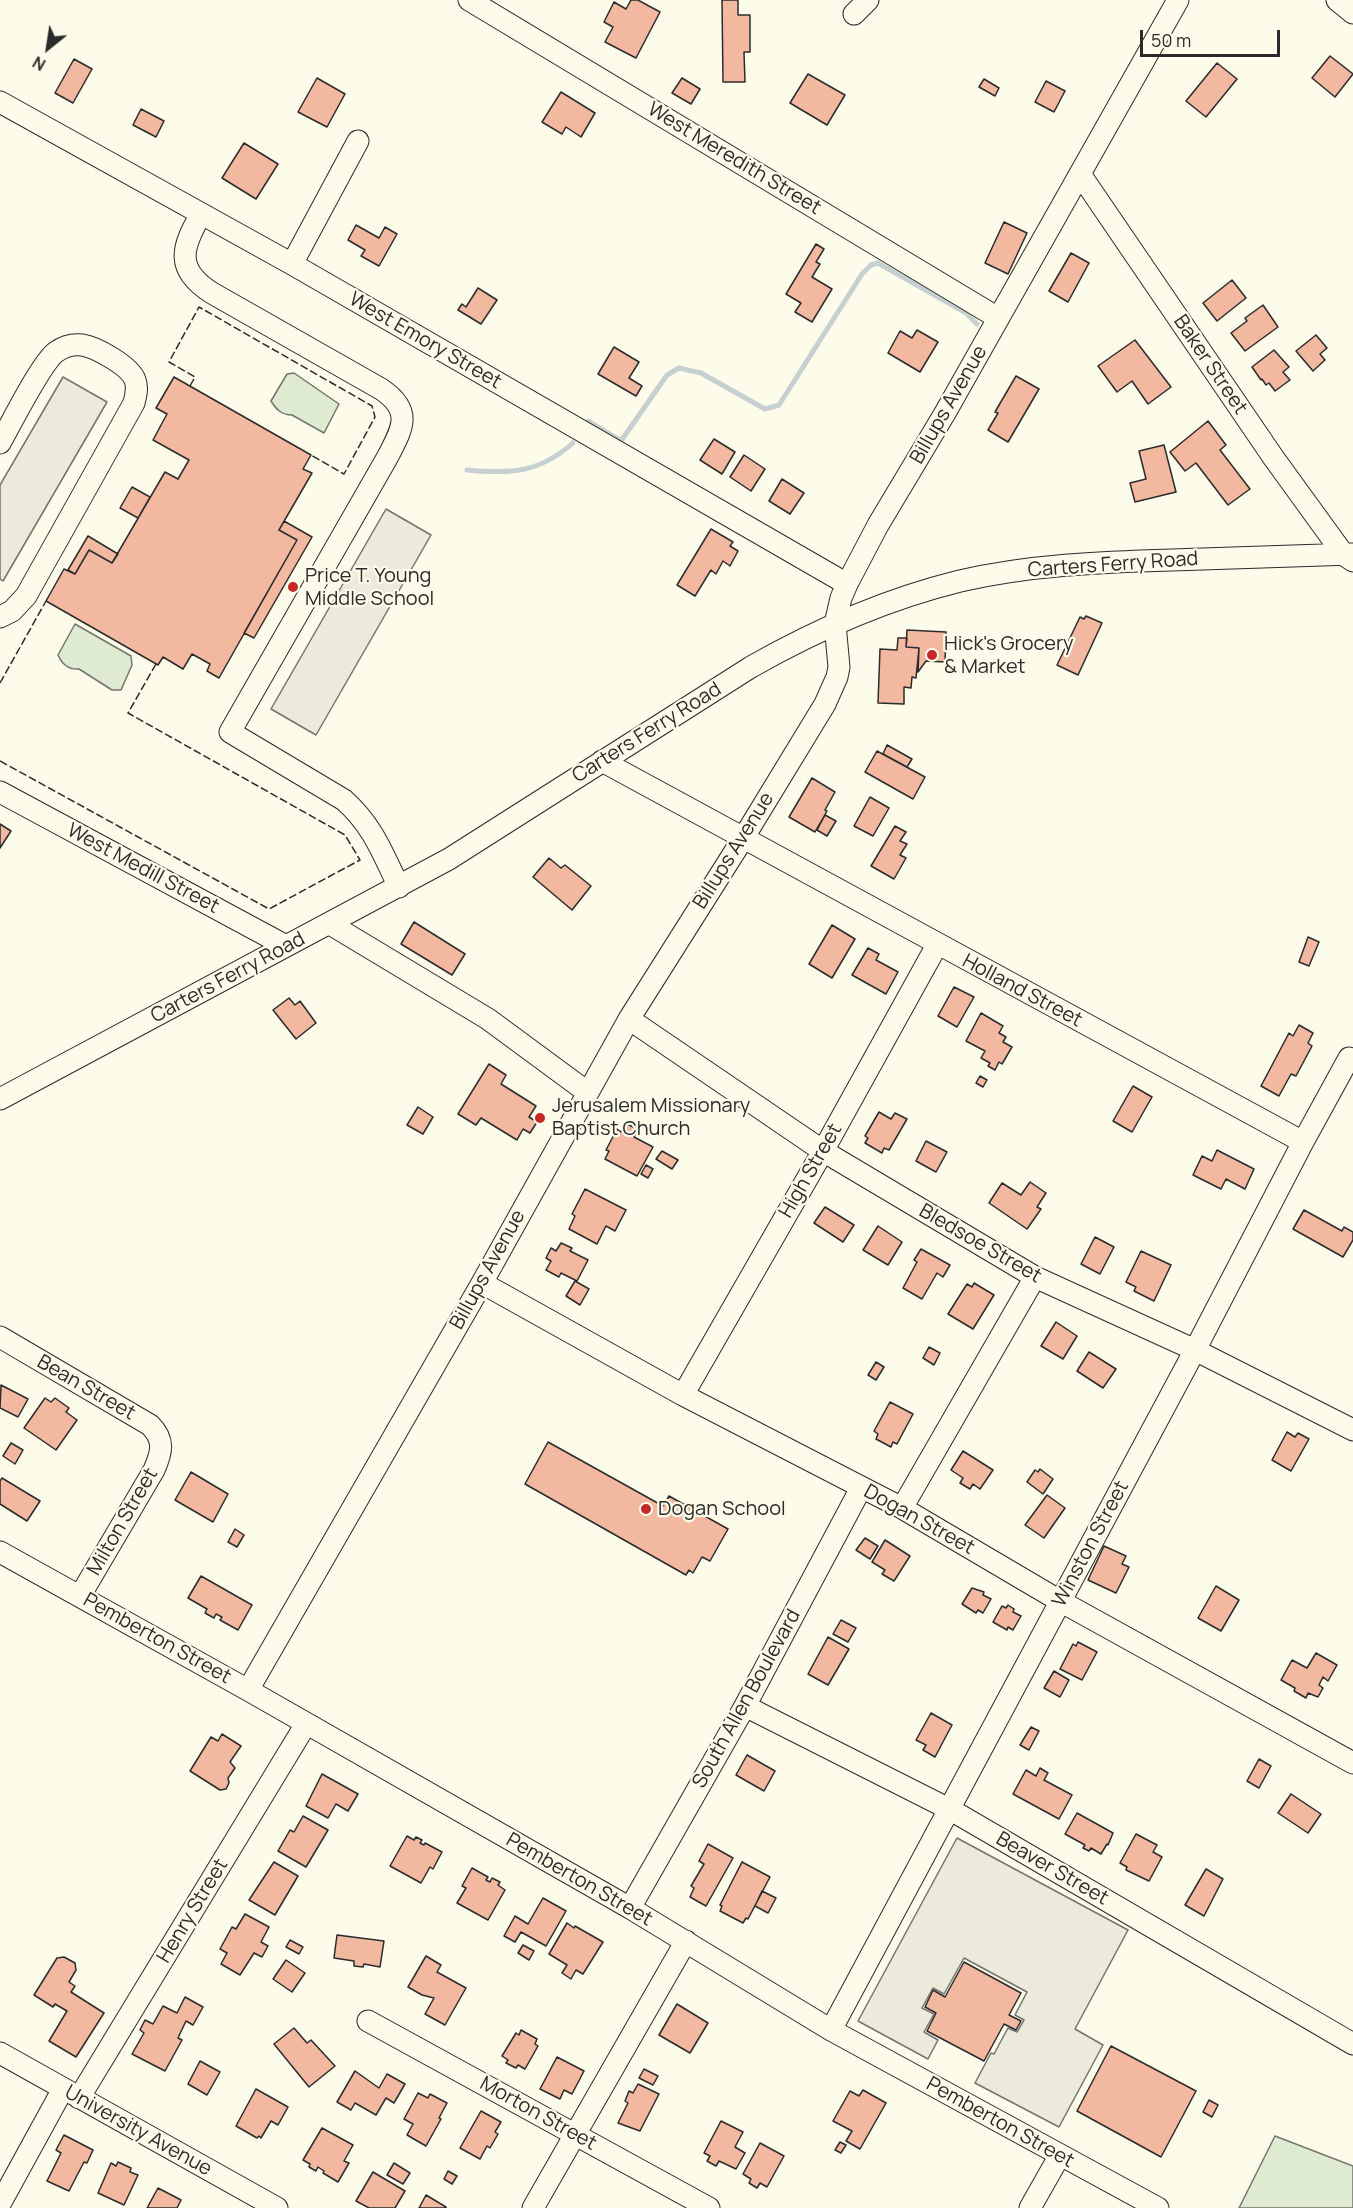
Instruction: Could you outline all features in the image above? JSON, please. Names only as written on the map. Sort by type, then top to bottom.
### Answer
[{"type":"street","name":"West Meredith Street","points":[[469,0],[998,318]]},
{"type":"street","name":"Billups Avenue","points":[[248,1690],[482,1283],[629,1019],[825,704],[839,667],[835,624],[838,605],[847,584],[878,525],[1178,0]]},
{"type":"street","points":[[1337,0],[1353,13]]},
{"type":"street","name":"West Emory Street","points":[[0,102],[292,264],[847,584]]},
{"type":"street","points":[[292,264],[358,141]]},
{"type":"street","name":"Baker Street","points":[[1080,174],[1273,457],[1350,557]]},
{"type":"street","points":[[201,214],[185,244],[185,257],[195,280],[212,293],[381,389],[396,402],[402,414],[399,433],[387,458],[230,732],[354,808],[372,830],[399,887]]},
{"type":"street","points":[[0,443],[47,362],[61,349],[72,345],[92,348],[124,366],[135,379],[137,388],[134,403],[31,586],[19,605],[0,617]]},
{"type":"street","name":"Carters Ferry Road","points":[[0,1099],[449,859],[751,667],[835,624],[927,591],[960,581],[996,574],[1104,562],[1350,557]]},
{"type":"street","name":"Holland Street","points":[[602,761],[1303,1142]]},
{"type":"street","name":"West Medill Street","points":[[0,792],[286,946]]},
{"type":"street","points":[[330,924],[488,1019],[587,1092]]},
{"type":"street","name":"High Street","points":[[683,1395],[823,1151],[937,945]]},
{"type":"street","name":"Bledsoe Street","points":[[629,1019],[823,1151],[1035,1277],[1195,1350],[1353,1430]]},
{"type":"street","name":"Winston Street","points":[[831,2030],[951,1810],[1303,1142],[1351,1059]]},
{"type":"street","points":[[902,1508],[1035,1277]]},
{"type":"street","name":"Dogan Street","points":[[482,1283],[683,1395],[902,1508],[1060,1601],[1353,1763]]},
{"type":"street","name":"Bean Street","points":[[0,1337],[150,1425],[157,1432],[162,1447]]},
{"type":"street","name":"Milton Street","points":[[80,1596],[153,1470],[162,1447]]},
{"type":"street","name":"South Allen Boulevard","points":[[630,1908],[745,1706],[861,1488]]},
{"type":"street","name":"Pemberton Street","points":[[0,1552],[248,1690],[630,1908],[831,2030],[1158,2208]]},
{"type":"street","name":"Beaver Street","points":[[745,1706],[951,1810],[1353,2044]]},
{"type":"street","name":"Henry Street","points":[[0,2204],[306,1724]]},
{"type":"street","points":[[533,2208],[686,1941]]},
{"type":"street","name":"Morton Street","points":[[368,2021],[709,2208]]},
{"type":"street","name":"University Avenue","points":[[0,2053],[273,2207]]},
{"type":"street","points":[[1030,2208],[1060,2155]]},
{"type":"green space","points":[[294,373],[339,404],[324,433],[292,415],[282,413],[271,401],[287,374]]},
{"type":"green space","points":[[75,624],[131,656],[132,665],[121,690],[112,690],[79,669],[66,666],[61,661],[58,655]]},
{"type":"green space","points":[[1275,2136],[1353,2166],[1353,2208],[1239,2208]]},
{"type":"shaded area","points":[[63,377],[107,402],[3,581],[0,579],[0,485]]},
{"type":"shaded area","points":[[386,509],[431,535],[316,735],[271,709]]},
{"type":"shaded area","points":[[957,1838],[1128,1930],[1075,2029],[1103,2045],[1059,2127],[975,2083],[1008,2028],[1017,2032],[1024,2020],[1015,2015],[1027,1992],[964,1958],[944,1994],[933,1988],[922,2008],[934,2014],[924,2032],[938,2040],[928,2059],[858,2021]]},
{"type":"building","points":[[631,0],[638,0],[660,12],[636,58],[605,42],[613,27],[604,22],[614,2],[626,9]]},
{"type":"building","points":[[722,0],[738,0],[738,15],[750,15],[750,52],[744,52],[745,82],[723,82]]},
{"type":"building","points":[[1330,56],[1353,74],[1335,97],[1312,78]]},
{"type":"building","points":[[74,59],[92,69],[73,103],[55,93]]},
{"type":"building","points":[[1217,63],[1237,79],[1206,117],[1186,101]]},
{"type":"building","points":[[808,74],[845,95],[827,125],[790,103]]},
{"type":"building","points":[[317,78],[345,94],[327,127],[298,112]]},
{"type":"building","points":[[682,78],[700,89],[691,104],[672,93]]},
{"type":"building","points":[[984,79],[999,88],[995,96],[979,87]]},
{"type":"building","points":[[1046,81],[1065,91],[1054,112],[1035,102]]},
{"type":"building","points":[[561,92],[595,113],[581,137],[566,127],[562,134],[542,122]]},
{"type":"building","points":[[141,109],[164,121],[156,137],[133,125]]},
{"type":"building","points":[[244,143],[278,164],[256,199],[222,178]]},
{"type":"building","points":[[1004,222],[1027,233],[1008,274],[985,263]]},
{"type":"building","points":[[356,225],[379,238],[385,227],[397,234],[379,266],[361,256],[365,250],[348,240]]},
{"type":"building","points":[[816,244],[824,249],[816,262],[820,264],[812,277],[832,289],[812,322],[795,312],[801,303],[786,294]]},
{"type":"building","points":[[1071,253],[1089,263],[1068,302],[1049,291]]},
{"type":"building","points":[[1232,280],[1246,298],[1217,321],[1203,303]]},
{"type":"building","points":[[478,288],[497,300],[481,324],[458,310],[462,304],[466,307]]},
{"type":"building","points":[[1263,305],[1278,327],[1245,351],[1231,333],[1247,321],[1245,318]]},
{"type":"building","points":[[917,330],[938,342],[920,372],[888,353],[900,331],[912,338]]},
{"type":"building","points":[[1316,335],[1327,348],[1320,354],[1325,360],[1313,371],[1296,351]]},
{"type":"building","points":[[1135,340],[1171,387],[1148,404],[1132,381],[1117,392],[1098,366]]},
{"type":"building","points":[[614,347],[639,362],[629,378],[642,386],[636,396],[598,374]]},
{"type":"building","points":[[1274,350],[1289,367],[1283,372],[1290,380],[1275,391],[1269,383],[1266,385],[1261,380],[1252,367]]},
{"type":"building","points":[[1016,376],[1039,389],[1008,442],[988,430],[998,413],[995,412]]},
{"type":"building","points":[[174,377],[311,455],[303,469],[312,473],[279,530],[297,540],[219,678],[207,671],[210,664],[192,654],[183,669],[163,657],[158,665],[46,601],[64,569],[75,574],[89,550],[112,563],[165,472],[178,479],[189,460],[153,440],[167,414],[156,408]]},
{"type":"building","points":[[1208,421],[1226,445],[1220,450],[1250,489],[1228,505],[1196,463],[1185,471],[1170,452]]},
{"type":"building","points":[[714,439],[735,452],[722,474],[700,460]]},
{"type":"building","points":[[1164,445],[1176,492],[1135,502],[1130,483],[1146,479],[1139,451]]},
{"type":"building","points":[[744,455],[765,469],[751,491],[730,477]]},
{"type":"building","points":[[782,479],[804,493],[790,514],[769,501]]},
{"type":"building","points":[[132,487],[150,497],[138,518],[120,508]]},
{"type":"building","points":[[284,521],[312,537],[254,638],[244,633],[297,540],[279,530]]},
{"type":"building","points":[[711,529],[733,542],[730,546],[738,551],[730,566],[723,561],[716,574],[711,570],[695,596],[677,585]]},
{"type":"building","points":[[88,536],[118,554],[112,563],[89,550],[75,574],[68,570]]},
{"type":"building","points":[[1086,616],[1102,623],[1078,675],[1057,665],[1080,617],[1084,619]]},
{"type":"building","name":"Hick's Grocery & Market","points":[[907,630],[946,632],[945,662],[926,661],[918,672],[919,648],[906,647]]},
{"type":"building","points":[[898,638],[907,638],[906,647],[919,648],[916,678],[912,677],[911,688],[904,687],[904,704],[878,703],[880,649],[897,650]]},
{"type":"building","points":[[887,745],[912,759],[907,767],[883,754]]},
{"type":"building","points":[[877,751],[925,777],[913,799],[865,772]]},
{"type":"building","points":[[812,778],[835,792],[815,832],[789,817]]},
{"type":"building","points":[[870,797],[889,808],[873,836],[854,826]]},
{"type":"building","points":[[825,815],[836,821],[827,836],[817,830]]},
{"type":"building","points":[[0,824],[11,831],[0,848]]},
{"type":"building","points":[[895,826],[906,832],[900,841],[907,844],[900,855],[906,858],[894,879],[871,866]]},
{"type":"building","points":[[549,858],[561,868],[565,865],[591,886],[572,910],[533,877]]},
{"type":"building","points":[[414,922],[465,954],[452,975],[401,944]]},
{"type":"building","points":[[832,925],[855,939],[832,978],[809,964]]},
{"type":"building","points":[[1308,937],[1319,942],[1309,966],[1299,962]]},
{"type":"building","points":[[868,948],[879,954],[876,960],[898,972],[886,994],[852,975]]},
{"type":"building","points":[[954,987],[974,997],[957,1027],[938,1016]]},
{"type":"building","points":[[289,998],[295,1005],[300,1001],[316,1023],[296,1039],[273,1010]]},
{"type":"building","points":[[981,1013],[1003,1026],[999,1033],[1006,1037],[1003,1042],[1012,1047],[1002,1064],[999,1062],[995,1070],[988,1066],[990,1063],[981,1058],[985,1051],[966,1041]]},
{"type":"building","points":[[1299,1025],[1313,1033],[1308,1043],[1312,1046],[1296,1076],[1291,1074],[1279,1096],[1261,1086],[1289,1033],[1293,1036]]},
{"type":"building","points":[[489,1064],[506,1075],[501,1084],[536,1106],[529,1117],[537,1122],[530,1133],[523,1129],[517,1140],[481,1118],[476,1125],[458,1114]]},
{"type":"building","points":[[980,1076],[987,1080],[983,1087],[976,1083]]},
{"type":"building","points":[[1133,1086],[1152,1097],[1132,1132],[1113,1121]]},
{"type":"building","points":[[418,1107],[433,1117],[423,1134],[407,1125]]},
{"type":"building","points":[[879,1112],[891,1119],[895,1113],[907,1119],[889,1150],[884,1148],[882,1153],[865,1143],[868,1138],[865,1136]]},
{"type":"building","points":[[626,1123],[638,1130],[634,1137],[653,1147],[637,1176],[605,1159],[609,1151],[606,1150],[617,1129],[621,1132]]},
{"type":"building","points":[[926,1141],[947,1152],[936,1172],[916,1161]]},
{"type":"building","points":[[1217,1150],[1254,1169],[1245,1189],[1226,1179],[1221,1189],[1193,1175],[1202,1156],[1212,1161]]},
{"type":"building","points":[[662,1151],[678,1160],[672,1169],[656,1159]]},
{"type":"building","points":[[646,1165],[653,1169],[648,1178],[641,1174]]},
{"type":"building","points":[[1030,1182],[1046,1193],[1037,1207],[1041,1209],[1027,1229],[989,1203],[1002,1183],[1021,1195]]},
{"type":"building","points":[[585,1189],[626,1210],[615,1231],[606,1226],[597,1244],[569,1229],[575,1216],[572,1214]]},
{"type":"building","points":[[825,1207],[854,1225],[843,1242],[814,1223]]},
{"type":"building","points":[[1304,1210],[1342,1231],[1344,1227],[1353,1232],[1353,1240],[1343,1257],[1293,1229]]},
{"type":"building","points":[[878,1226],[902,1242],[888,1265],[863,1250]]},
{"type":"building","points":[[1095,1237],[1114,1247],[1100,1274],[1081,1264]]},
{"type":"building","points":[[561,1243],[572,1248],[570,1251],[588,1260],[577,1281],[561,1273],[559,1277],[546,1270],[551,1261],[546,1258],[551,1248],[556,1251]]},
{"type":"building","points":[[921,1249],[950,1265],[943,1277],[937,1273],[922,1299],[903,1288],[917,1262],[914,1260]]},
{"type":"building","points":[[1141,1251],[1171,1265],[1154,1301],[1134,1291],[1136,1287],[1126,1282]]},
{"type":"building","points":[[575,1281],[589,1289],[580,1305],[566,1296]]},
{"type":"building","points":[[974,1283],[994,1295],[973,1329],[948,1314],[967,1284],[972,1287]]},
{"type":"building","points":[[1056,1322],[1077,1336],[1063,1359],[1041,1346]]},
{"type":"building","points":[[929,1347],[940,1353],[934,1365],[923,1358]]},
{"type":"building","points":[[1089,1352],[1116,1369],[1103,1388],[1077,1371]]},
{"type":"building","points":[[876,1362],[884,1367],[876,1380],[868,1375]]},
{"type":"building","points":[[1,1385],[28,1399],[18,1417],[0,1408]]},
{"type":"building","points":[[45,1398],[51,1402],[55,1398],[69,1408],[66,1412],[77,1420],[56,1450],[24,1428]]},
{"type":"building","points":[[890,1402],[913,1414],[897,1444],[893,1442],[891,1447],[876,1439],[878,1434],[874,1431]]},
{"type":"building","points":[[1287,1432],[1295,1437],[1298,1433],[1309,1439],[1291,1471],[1272,1460]]},
{"type":"building","points":[[548,1442],[663,1506],[669,1496],[728,1529],[710,1561],[702,1557],[693,1573],[689,1570],[686,1575],[525,1484]]},
{"type":"building","points":[[11,1443],[23,1450],[15,1464],[3,1456]]},
{"type":"building","points":[[963,1451],[993,1470],[980,1489],[973,1484],[970,1489],[960,1483],[963,1478],[951,1470]]},
{"type":"building","points":[[1040,1469],[1053,1479],[1043,1494],[1027,1482],[1035,1470],[1038,1472]]},
{"type":"building","points":[[191,1472],[228,1494],[213,1522],[175,1500]]},
{"type":"building","points":[[2,1478],[40,1501],[27,1521],[0,1504]]},
{"type":"building","points":[[1047,1495],[1065,1508],[1044,1538],[1025,1525]]},
{"type":"building","points":[[235,1529],[244,1535],[237,1547],[228,1542]]},
{"type":"building","points":[[865,1538],[878,1546],[870,1559],[856,1550]]},
{"type":"building","points":[[885,1540],[910,1556],[894,1581],[882,1574],[885,1570],[872,1562]]},
{"type":"building","points":[[1104,1546],[1126,1556],[1122,1564],[1129,1567],[1116,1593],[1088,1580]]},
{"type":"building","points":[[201,1576],[252,1605],[238,1630],[220,1620],[222,1617],[216,1614],[214,1618],[205,1613],[207,1609],[188,1598]]},
{"type":"building","points":[[1216,1586],[1239,1600],[1221,1631],[1198,1618]]},
{"type":"building","points":[[972,1588],[984,1592],[983,1595],[991,1599],[983,1613],[978,1610],[976,1613],[962,1604]]},
{"type":"building","points":[[1008,1605],[1014,1609],[1013,1612],[1021,1616],[1013,1630],[1008,1627],[1007,1630],[993,1622],[1002,1606],[1006,1608]]},
{"type":"building","points":[[841,1620],[856,1628],[848,1642],[833,1634]]},
{"type":"building","points":[[828,1637],[849,1649],[828,1685],[808,1674]]},
{"type":"building","points":[[1078,1642],[1097,1652],[1082,1680],[1060,1669],[1073,1644],[1076,1646]]},
{"type":"building","points":[[1316,1653],[1337,1665],[1328,1681],[1323,1677],[1319,1685],[1323,1688],[1318,1697],[1308,1693],[1306,1698],[1281,1680],[1292,1660],[1307,1668]]},
{"type":"building","points":[[1054,1671],[1069,1680],[1060,1697],[1044,1688]]},
{"type":"building","points":[[931,1713],[952,1725],[935,1757],[923,1750],[926,1745],[916,1740]]},
{"type":"building","points":[[1031,1727],[1039,1731],[1029,1750],[1020,1745]]},
{"type":"building","points":[[222,1734],[241,1746],[230,1762],[235,1768],[228,1778],[229,1783],[226,1789],[220,1790],[190,1771],[211,1737],[218,1741]]},
{"type":"building","points":[[747,1755],[775,1771],[764,1791],[736,1775]]},
{"type":"building","points":[[1259,1759],[1271,1766],[1259,1788],[1247,1781]]},
{"type":"building","points":[[1040,1768],[1048,1773],[1044,1780],[1072,1795],[1059,1819],[1013,1794],[1026,1770],[1036,1776]]},
{"type":"building","points":[[322,1774],[358,1794],[348,1811],[336,1804],[328,1818],[306,1806]]},
{"type":"building","points":[[1291,1794],[1321,1814],[1308,1833],[1278,1813]]},
{"type":"building","points":[[1077,1813],[1113,1833],[1101,1854],[1091,1848],[1089,1851],[1083,1848],[1085,1845],[1065,1834]]},
{"type":"building","points":[[303,1816],[328,1830],[306,1867],[278,1851],[290,1830],[294,1832]]},
{"type":"building","points":[[1136,1834],[1157,1845],[1153,1852],[1162,1857],[1149,1881],[1126,1870],[1127,1867],[1120,1863]]},
{"type":"building","points":[[407,1836],[414,1840],[416,1837],[422,1840],[420,1843],[424,1845],[425,1843],[442,1852],[433,1869],[430,1867],[421,1883],[390,1866]]},
{"type":"building","points":[[708,1844],[733,1858],[706,1906],[690,1897],[694,1888],[691,1886],[704,1864],[699,1861]]},
{"type":"building","points":[[274,1862],[298,1876],[275,1915],[249,1900]]},
{"type":"building","points":[[742,1862],[770,1877],[748,1919],[746,1918],[743,1923],[720,1911],[722,1906],[720,1905]]},
{"type":"building","points":[[472,1868],[488,1877],[486,1880],[490,1882],[492,1878],[500,1882],[498,1885],[505,1890],[488,1920],[457,1903],[466,1888],[462,1886]]},
{"type":"building","points":[[1206,1869],[1223,1879],[1204,1916],[1185,1905]]},
{"type":"building","points":[[762,1891],[776,1898],[768,1913],[755,1906]]},
{"type":"building","points":[[543,1898],[566,1911],[546,1946],[521,1932],[515,1942],[504,1936],[515,1916],[528,1924]]},
{"type":"building","points":[[245,1914],[269,1927],[261,1942],[268,1946],[262,1957],[254,1953],[240,1975],[221,1964],[227,1953],[220,1949],[232,1927],[236,1929]]},
{"type":"building","points":[[567,1923],[603,1942],[583,1974],[576,1970],[571,1979],[562,1973],[567,1965],[549,1954]]},
{"type":"building","points":[[337,1935],[384,1941],[380,1967],[364,1964],[363,1967],[354,1966],[354,1961],[334,1958]]},
{"type":"building","points":[[290,1940],[303,1947],[299,1954],[286,1947]]},
{"type":"building","points":[[523,1945],[534,1951],[529,1960],[518,1953]]},
{"type":"building","points":[[426,1956],[441,1965],[437,1972],[466,1988],[445,2025],[425,2014],[434,1998],[422,1995],[408,1987]]},
{"type":"building","points":[[64,1957],[75,1963],[76,1970],[69,1982],[75,1986],[71,1992],[104,2013],[76,2057],[49,2041],[67,2011],[55,2004],[53,2007],[34,1995],[57,1958]]},
{"type":"building","points":[[286,1960],[305,1973],[292,1992],[273,1979]]},
{"type":"building","points":[[964,1962],[1021,1993],[1009,2015],[1021,2021],[1016,2030],[1004,2024],[984,2061],[927,2031],[936,2013],[925,2007],[933,1990],[945,1997]]},
{"type":"building","points":[[185,1997],[203,2007],[193,2025],[186,2021],[178,2038],[182,2040],[165,2071],[132,2054],[144,2033],[140,2030],[145,2020],[153,2024],[163,2006],[177,2013]]},
{"type":"building","points":[[677,2004],[708,2023],[690,2053],[659,2035]]},
{"type":"building","points":[[294,2028],[307,2043],[311,2040],[335,2066],[309,2087],[274,2044]]},
{"type":"building","points":[[521,2030],[537,2039],[535,2044],[538,2046],[525,2069],[506,2063],[508,2060],[502,2056],[516,2033],[519,2035]]},
{"type":"building","points":[[1111,2046],[1196,2091],[1161,2157],[1077,2111]]},
{"type":"building","points":[[557,2057],[584,2071],[572,2094],[564,2090],[560,2099],[540,2089]]},
{"type":"building","points":[[200,2061],[220,2072],[207,2095],[188,2084]]},
{"type":"building","points":[[644,2069],[658,2076],[653,2085],[639,2078]]},
{"type":"building","points":[[355,2071],[379,2088],[387,2074],[405,2084],[394,2103],[386,2098],[376,2115],[355,2103],[351,2110],[337,2102]]},
{"type":"building","points":[[638,2084],[659,2094],[640,2131],[618,2123],[628,2103],[625,2101],[629,2091],[633,2093]]},
{"type":"building","points":[[256,2089],[288,2107],[278,2125],[271,2121],[261,2138],[236,2126]]},
{"type":"building","points":[[863,2090],[886,2103],[860,2149],[846,2141],[852,2131],[833,2121],[850,2091],[859,2096]]},
{"type":"building","points":[[418,2093],[428,2098],[430,2094],[447,2103],[426,2146],[407,2135],[413,2124],[404,2119]]},
{"type":"building","points":[[1209,2100],[1218,2105],[1212,2117],[1203,2112]]},
{"type":"building","points":[[481,2111],[501,2122],[495,2132],[498,2134],[490,2148],[487,2146],[480,2159],[460,2148]]},
{"type":"building","points":[[721,2121],[743,2132],[735,2147],[745,2153],[736,2169],[719,2161],[716,2166],[707,2161],[710,2156],[704,2153]]},
{"type":"building","points":[[322,2128],[353,2145],[344,2161],[349,2163],[338,2182],[318,2167],[316,2171],[309,2167],[310,2164],[303,2160]]},
{"type":"building","points":[[64,2135],[93,2150],[69,2191],[47,2181],[61,2153],[56,2150]]},
{"type":"building","points":[[840,2142],[846,2145],[841,2153],[835,2150]]},
{"type":"building","points":[[760,2143],[784,2156],[767,2187],[760,2183],[757,2188],[749,2183],[751,2179],[743,2174]]},
{"type":"building","points":[[118,2162],[131,2168],[130,2172],[138,2175],[124,2205],[98,2193],[111,2163],[116,2166]]},
{"type":"building","points":[[394,2163],[410,2173],[403,2184],[387,2175]]},
{"type":"building","points":[[448,2171],[457,2176],[452,2184],[444,2179]]},
{"type":"building","points":[[373,2172],[405,2191],[395,2208],[369,2208],[356,2201]]},
{"type":"building","points":[[158,2188],[181,2200],[177,2208],[147,2208]]},
{"type":"building","points":[[426,2195],[446,2207],[446,2208],[419,2208]]},
{"type":"waterway","points":[[586,423],[588,421],[621,441],[667,375],[679,368],[701,373],[765,409],[779,405],[862,274],[871,265],[878,263],[966,313],[977,324]]},
{"type":"waterway","points":[[467,470],[497,472],[536,466],[573,443]]},
{"type":"fence","points":[[190,386],[195,377],[169,362],[199,307],[372,406],[375,417],[344,474],[311,455]]},
{"type":"fence","points":[[0,683],[46,601]]},
{"type":"fence","points":[[0,761],[269,909],[360,860],[345,835],[128,713],[156,664]]},
{"type":"place","name":"Price T. Young Middle School","points":[[293,587]]},
{"type":"place","name":"Hick's Grocery & Market","points":[[932,655]]},
{"type":"place","name":"Jerusalem Missionary Baptist Church","points":[[540,1118]]},
{"type":"place","name":"Dogan School","points":[[646,1509]]}]
